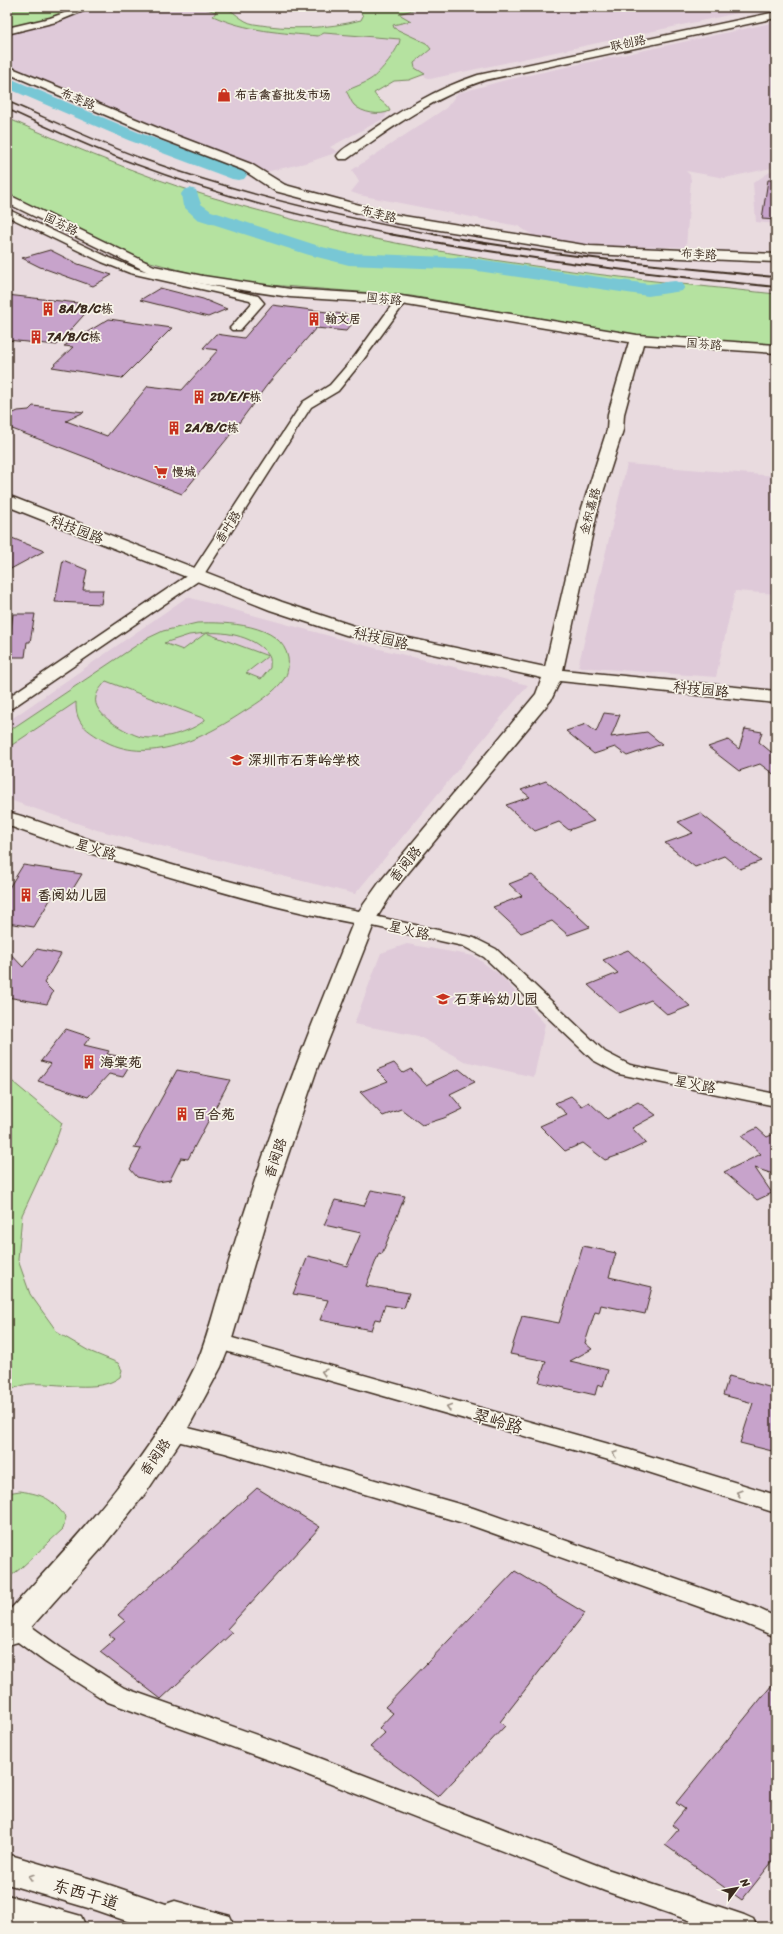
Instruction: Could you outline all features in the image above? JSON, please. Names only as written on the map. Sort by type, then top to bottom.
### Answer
[{"type":"street","points":[[7,31],[53,20],[89,7]]},
{"type":"street","name":"联创路","points":[[343,156],[422,102],[442,91],[495,71],[776,12]]},
{"type":"street","name":"联创路","points":[[482,77],[776,15]]},
{"type":"street","name":"布李路","points":[[7,69],[166,136],[248,167],[268,182],[280,188],[396,219],[590,250],[776,258]]},
{"type":"street","name":"国芬路","points":[[7,198],[150,269],[239,287],[290,293],[401,300],[637,339],[776,349]]},
{"type":"street","points":[[7,212],[106,260],[134,271],[254,298],[258,303],[236,328]]},
{"type":"street","name":"香叶路","points":[[7,705],[191,580],[307,405],[334,388],[401,300]]},
{"type":"street","name":"金积嘉路","points":[[552,680],[590,508],[615,430],[616,414],[637,339]]},
{"type":"street","name":"科技园路","points":[[7,500],[191,580]]},
{"type":"street","name":"科技园路","points":[[7,510],[191,580],[296,622],[364,641],[552,680],[776,707]]},
{"type":"street","name":"科技园路","points":[[552,680],[776,697]]},
{"type":"street","name":"香阅路","points":[[10,1630],[100,1529],[137,1483],[172,1432],[208,1367],[218,1342],[261,1199],[303,1076],[365,919],[386,887],[544,696],[552,680]]},
{"type":"street","name":"星火路","points":[[7,818],[50,834],[208,883],[308,909],[365,919],[468,942],[490,953],[599,1056],[625,1070],[776,1100]]},
{"type":"street","name":"翠岭路","points":[[218,1342],[623,1456],[776,1504]]},
{"type":"street","points":[[172,1432],[225,1445],[473,1517],[747,1614],[776,1627]]},
{"type":"street","points":[[10,1630],[116,1695],[290,1757],[605,1880],[744,1927]]},
{"type":"street","name":"东西干道","points":[[7,1869],[94,1895],[188,1927]]},
{"type":"street","points":[[94,1895],[218,1927]]},
{"type":"street","points":[[7,1910],[69,1927]]},
{"type":"shaded area","name":"布吉禽畜批发市场","points":[[95,7],[208,7],[245,24],[275,29],[371,30],[409,42],[363,88],[388,110],[385,118],[330,147],[338,152],[309,162],[266,172],[7,64],[7,34],[66,18]]},
{"type":"shaded area","points":[[412,7],[766,7],[430,79],[412,70],[409,66],[424,50],[388,29],[383,17]]},
{"type":"shaded area","points":[[776,22],[776,167],[725,178],[686,171],[690,175],[691,180],[686,247],[586,246],[537,238],[518,226],[359,195],[351,192],[359,182],[352,170],[446,108],[458,93],[506,80]]},
{"type":"shaded area","points":[[776,168],[776,224],[756,222],[753,183]]},
{"type":"shaded area","points":[[627,464],[776,476],[776,594],[735,591],[716,677],[578,667]]},
{"type":"shaded area","name":"深圳市石芽岭学校","points":[[187,597],[359,644],[528,685],[355,894],[97,830],[7,799],[7,722]]},
{"type":"shaded area","name":"石芽岭幼儿园","points":[[407,944],[474,956],[500,975],[545,1024],[534,1077],[464,1061],[418,1036],[354,1024],[381,953]]},
{"type":"green space","points":[[7,7],[85,7],[7,32]]},
{"type":"green space","points":[[201,7],[227,8],[245,21],[254,24],[308,28],[361,20],[363,16],[358,8],[359,7],[422,7],[399,14],[411,21],[393,25],[394,28],[426,43],[431,49],[414,63],[415,68],[425,74],[409,80],[394,81],[374,93],[390,111],[386,113],[366,112],[354,105],[346,91],[375,76],[384,67],[393,54],[400,39],[324,33],[318,36],[291,34],[251,28],[213,16],[216,12]]},
{"type":"green space","points":[[7,118],[94,155],[182,188],[301,222],[381,240],[494,260],[635,279],[776,294],[776,345],[649,337],[411,296],[219,281],[129,256],[7,194]]},
{"type":"green space","points":[[197,623],[237,624],[251,627],[264,631],[284,646],[288,658],[288,669],[284,679],[276,688],[250,708],[212,731],[175,746],[156,750],[138,750],[119,747],[101,739],[85,727],[80,721],[77,715],[76,702],[9,747],[7,746],[7,732],[146,639],[163,631]],"holes":[[[206,633],[183,650],[164,643],[189,635]],[[206,633],[232,634],[257,644],[264,649],[269,656],[270,668],[261,679],[246,673],[268,656]],[[106,681],[205,720],[184,732],[165,737],[141,737],[119,727],[104,716],[96,703],[96,697]]]},
{"type":"green space","points":[[7,1077],[62,1123],[54,1146],[22,1215],[18,1260],[30,1294],[58,1333],[89,1351],[118,1363],[122,1370],[120,1377],[111,1382],[89,1386],[27,1384],[7,1391]]},
{"type":"green space","points":[[20,1491],[46,1498],[56,1505],[66,1517],[63,1529],[7,1579],[7,1493]]},
{"type":"building","points":[[768,180],[776,180],[776,220],[762,219]]},
{"type":"building","points":[[50,250],[78,264],[112,275],[93,286],[40,267],[22,258]]},
{"type":"building","points":[[160,288],[203,299],[227,309],[208,317],[140,300]]},
{"type":"building","points":[[7,295],[78,303],[76,306],[91,307],[57,345],[7,340]]},
{"type":"building","points":[[272,305],[359,316],[346,331],[316,328],[267,385],[227,439],[182,494],[7,427],[7,416],[18,411],[29,410],[33,406],[84,412],[66,421],[107,436],[148,386],[182,390],[218,350],[203,348],[216,334],[244,338]]},
{"type":"building","points":[[109,319],[172,328],[122,378],[52,367],[73,347],[64,346]]},
{"type":"building","points":[[7,536],[44,551],[7,571]]},
{"type":"building","points":[[63,560],[87,570],[83,590],[103,590],[101,604],[55,602]]},
{"type":"building","points":[[13,614],[35,614],[30,642],[27,642],[25,657],[7,657],[7,629],[11,629]]},
{"type":"building","points":[[604,713],[620,715],[611,737],[647,732],[662,744],[627,756],[615,747],[594,754],[566,731],[586,724],[596,732]]},
{"type":"building","points":[[745,729],[762,732],[759,742],[771,752],[776,751],[776,776],[760,764],[739,771],[708,747],[728,740],[739,749]]},
{"type":"building","points":[[546,781],[594,821],[569,830],[559,822],[535,831],[506,805],[530,797],[521,790]]},
{"type":"building","points":[[700,813],[761,861],[740,869],[724,856],[695,867],[665,843],[693,833],[678,822]]},
{"type":"building","name":"香阅幼儿园","points":[[23,865],[82,874],[68,897],[53,895],[34,927],[7,923],[7,891]]},
{"type":"building","points":[[532,875],[590,927],[568,935],[552,921],[521,933],[493,907],[522,896],[509,884]]},
{"type":"building","points":[[37,949],[61,954],[44,983],[53,992],[47,1004],[7,997],[7,950],[23,967]]},
{"type":"building","points":[[628,950],[690,1006],[668,1015],[651,1000],[619,1013],[588,985],[618,973],[603,960]]},
{"type":"building","name":"海棠苑","points":[[66,1029],[90,1037],[84,1045],[109,1051],[107,1054],[134,1059],[123,1077],[109,1074],[88,1097],[38,1081],[51,1064],[41,1061]]},
{"type":"building","points":[[394,1063],[403,1073],[411,1069],[426,1085],[459,1069],[475,1082],[450,1094],[463,1109],[444,1118],[422,1125],[401,1109],[383,1116],[360,1092],[388,1081],[377,1070]]},
{"type":"building","name":"百合苑","points":[[177,1070],[230,1080],[188,1159],[181,1158],[170,1180],[158,1182],[137,1177],[130,1169],[141,1149],[134,1148]]},
{"type":"building","points":[[571,1096],[582,1106],[589,1102],[607,1119],[638,1102],[656,1115],[632,1128],[646,1143],[605,1160],[583,1143],[565,1151],[540,1126],[567,1114],[555,1103]]},
{"type":"building","points":[[757,1128],[767,1137],[776,1133],[776,1175],[755,1168],[772,1193],[757,1200],[724,1172],[761,1154],[741,1136]]},
{"type":"building","points":[[371,1190],[405,1196],[382,1254],[379,1253],[366,1286],[409,1293],[404,1308],[385,1305],[380,1320],[375,1319],[371,1330],[320,1320],[328,1300],[293,1294],[308,1256],[347,1266],[361,1233],[324,1225],[335,1200],[364,1206]]},
{"type":"building","points":[[583,1246],[616,1253],[609,1277],[652,1287],[645,1314],[601,1305],[599,1313],[595,1312],[585,1343],[592,1349],[570,1361],[608,1370],[603,1386],[598,1384],[595,1395],[539,1382],[546,1361],[510,1354],[522,1316],[559,1323]]},
{"type":"building","points":[[729,1376],[776,1389],[776,1452],[740,1443],[753,1403],[723,1395]]},
{"type":"building","points":[[257,1488],[320,1527],[227,1629],[232,1633],[161,1699],[100,1652],[115,1639],[109,1635],[125,1621],[118,1615]]},
{"type":"building","points":[[515,1571],[585,1613],[500,1722],[505,1726],[438,1797],[370,1747],[385,1733],[379,1728],[393,1713],[385,1707]]},
{"type":"building","points":[[776,1680],[776,1857],[742,1900],[665,1845],[678,1830],[672,1825],[685,1809],[676,1803]]},
{"type":"waterway","points":[[7,82],[134,137],[217,166],[238,175]]},
{"type":"waterway","points":[[190,194],[192,206],[204,215],[316,251],[349,259],[471,264],[648,290],[675,287]]},
{"type":"railway","points":[[7,101],[128,153],[218,184],[290,204],[433,234]]},
{"type":"railway","points":[[7,109],[102,151],[198,186],[296,214],[395,235]]},
{"type":"railway","points":[[389,234],[485,251],[582,265],[776,287]]},
{"type":"railway","points":[[433,234],[561,254],[776,277]]},
{"type":"railway","points":[[433,234],[438,235]]},
{"type":"place","name":"布吉禽畜批发市场","points":[[224,95]]},
{"type":"place","name":"8A/B/C栋","points":[[48,309]]},
{"type":"place","name":"翰文居","points":[[314,319]]},
{"type":"place","name":"7A/B/C栋","points":[[36,337]]},
{"type":"place","name":"2D/E/F栋","points":[[199,397]]},
{"type":"place","name":"2A/B/C栋","points":[[174,428]]},
{"type":"place","name":"慢城","points":[[161,472]]},
{"type":"place","name":"深圳市石芽岭学校","points":[[237,760]]},
{"type":"place","name":"香阅幼儿园","points":[[26,895]]},
{"type":"place","name":"石芽岭幼儿园","points":[[443,999]]},
{"type":"place","name":"海棠苑","points":[[89,1062]]},
{"type":"place","name":"百合苑","points":[[182,1114]]}]
